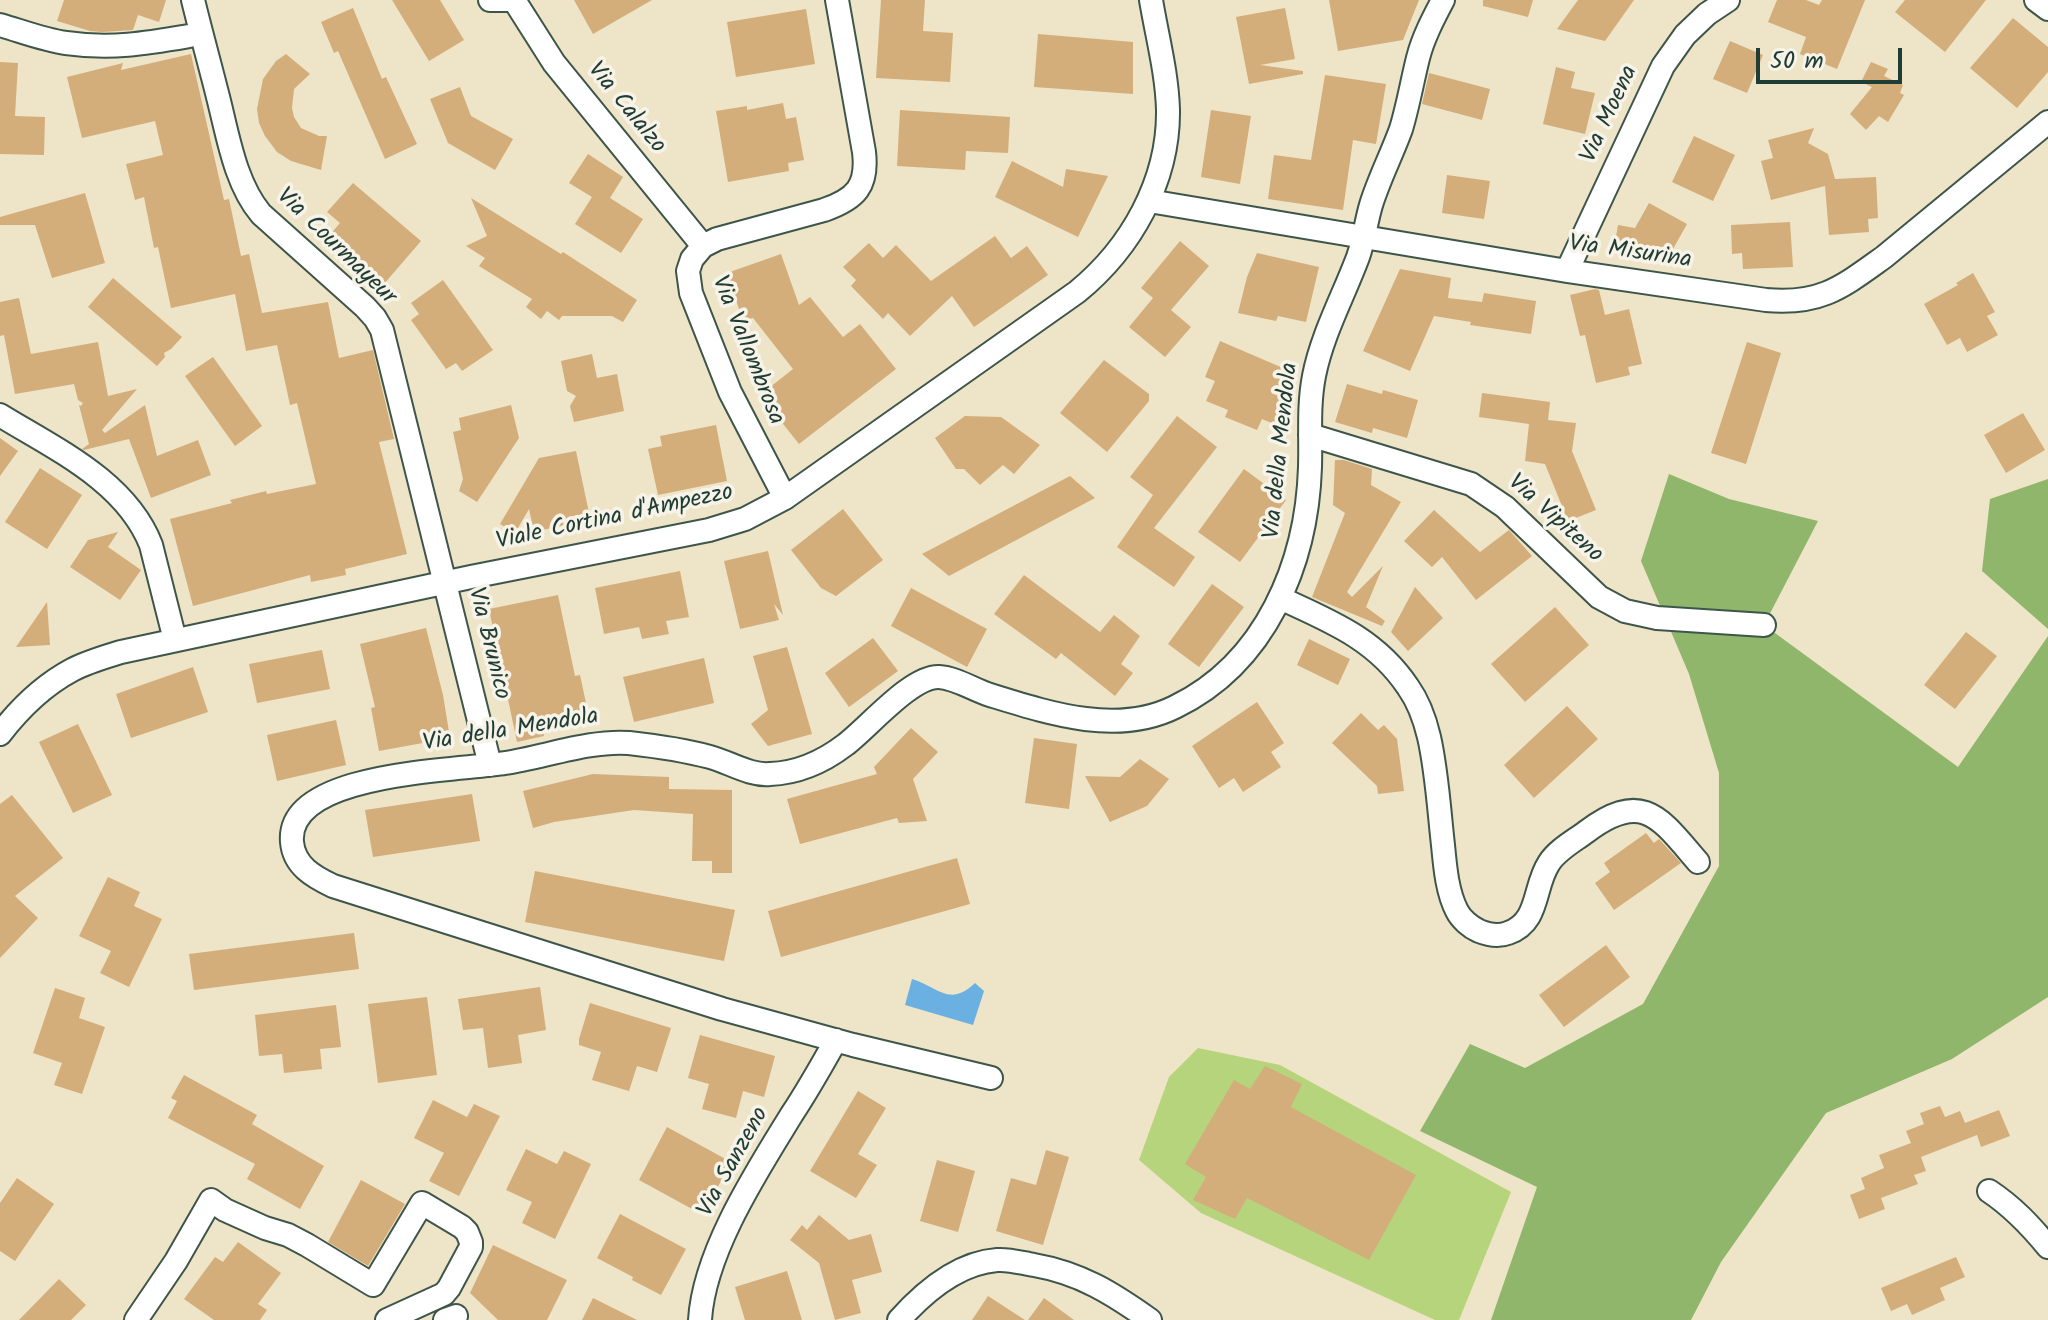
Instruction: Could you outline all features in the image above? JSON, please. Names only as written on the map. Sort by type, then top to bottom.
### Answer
[{"type":"street","name":"Via Courmayeur","points":[[193,0],[231,148],[251,202],[365,307],[382,330],[445,582]]},
{"type":"street","points":[[490,0],[513,0]]},
{"type":"street","name":"Via Calalzo","points":[[513,0],[554,63],[703,246]]},
{"type":"street","name":"Via Vallombrosa","points":[[785,498],[730,392],[688,278],[690,264],[703,246],[722,237],[833,207],[851,197],[859,188],[865,173],[864,152],[837,0]]},
{"type":"street","name":"Viale Cortina d'Ampezzo","points":[[0,734],[33,698],[73,669],[121,652],[445,582],[709,530],[745,519],[785,498],[1077,292],[1096,275],[1125,240],[1149,201],[1164,149],[1168,114],[1151,0]]},
{"type":"street","name":"Via della Mendola","points":[[991,1078],[836,1040],[659,990],[344,889],[308,872],[296,856],[292,829],[296,820],[320,797],[340,789],[386,776],[490,765],[588,745],[646,745],[695,754],[762,774],[791,771],[817,762],[839,749],[917,683],[935,677],[945,677],[985,693],[1062,715],[1095,720],[1141,719],[1173,709],[1217,681],[1248,651],[1280,598],[1297,554],[1306,518],[1311,393],[1323,342],[1358,255],[1372,203],[1401,127],[1419,54],[1443,0]]},
{"type":"street","name":"Via Moena","points":[[1567,271],[1663,66],[1685,35],[1728,0]]},
{"type":"street","points":[[2036,0],[2048,9]]},
{"type":"street","points":[[0,25],[63,43],[103,47],[131,46],[201,34]]},
{"type":"street","name":"Via Misurina","points":[[1149,201],[1567,271],[1792,302],[1817,297],[1845,285],[1884,257],[2048,122]]},
{"type":"street","points":[[0,415],[78,463],[112,490],[132,511],[151,545],[175,640]]},
{"type":"street","name":"Via Vipiteno","points":[[1310,435],[1471,484],[1505,507],[1599,597],[1625,611],[1657,618],[1764,625]]},
{"type":"street","name":"Via Brunico","points":[[445,582],[490,765]]},
{"type":"street","points":[[1280,598],[1359,638],[1390,663],[1410,690],[1429,736],[1451,893],[1457,910],[1473,928],[1491,935],[1518,929],[1532,911],[1543,873],[1553,856],[1617,813],[1631,809],[1654,815],[1698,862]]},
{"type":"street","name":"Via Sanzeno","points":[[700,1320],[709,1274],[748,1186],[836,1040]]},
{"type":"street","points":[[1989,1191],[2026,1221],[2048,1247]]},
{"type":"street","points":[[136,1320],[176,1261],[211,1200],[225,1210],[288,1235],[373,1285],[422,1203],[462,1227],[469,1236],[471,1247],[444,1294],[387,1320]]},
{"type":"street","points":[[899,1320],[918,1298],[945,1279],[970,1267],[997,1260],[1041,1266],[1082,1278],[1108,1291],[1149,1320]]},
{"type":"green space","points":[[1669,474],[1729,499],[1818,521],[1764,625],[1958,767],[2048,636],[2048,997],[1952,1059],[1826,1113],[1721,1262],[1691,1320],[1491,1320],[1537,1187],[1420,1131],[1470,1044],[1525,1068],[1643,1004],[1719,866],[1719,773],[1689,674],[1641,561]]},
{"type":"green space","points":[[2048,479],[2048,629],[1982,571],[1990,499]]},
{"type":"green space","points":[[1198,1048],[1280,1065],[1511,1192],[1459,1320],[1435,1320],[1201,1213],[1139,1160],[1169,1077]]},
{"type":"water","points":[[912,979],[950,995],[958,994],[975,983],[984,991],[973,1025],[905,1005]]},
{"type":"building","points":[[64,0],[166,0],[159,22],[138,15],[133,30],[102,32],[57,21]]},
{"type":"building","points":[[392,0],[440,0],[464,40],[429,61]]},
{"type":"building","points":[[574,0],[652,0],[593,34]]},
{"type":"building","points":[[881,0],[925,0],[923,31],[953,33],[950,82],[876,78]]},
{"type":"building","points":[[1329,0],[1419,0],[1403,40],[1338,51]]},
{"type":"building","points":[[1483,0],[1533,0],[1528,17],[1483,6]]},
{"type":"building","points":[[1578,0],[1634,0],[1605,41],[1557,29]]},
{"type":"building","points":[[1777,0],[1806,0],[1819,5],[1822,0],[1865,0],[1837,69],[1800,54],[1806,37],[1768,22]]},
{"type":"building","points":[[1905,0],[1986,0],[1945,52],[1895,12]]},
{"type":"building","points":[[353,8],[382,79],[386,77],[417,144],[385,159],[338,51],[334,53],[321,22]]},
{"type":"building","points":[[1285,8],[1295,59],[1260,65],[1303,71],[1303,74],[1249,84],[1236,17]]},
{"type":"building","points":[[806,9],[815,64],[736,77],[727,22]]},
{"type":"building","points":[[2013,18],[2048,47],[2048,72],[2017,108],[1970,68]]},
{"type":"building","points":[[1038,34],[1133,42],[1133,94],[1034,87]]},
{"type":"building","points":[[1730,41],[1763,55],[1747,93],[1713,79]]},
{"type":"building","points":[[191,54],[224,200],[229,199],[241,256],[249,254],[262,313],[328,302],[339,358],[373,350],[394,439],[379,442],[407,554],[345,569],[346,575],[311,582],[310,575],[193,606],[170,519],[266,491],[267,494],[316,484],[297,403],[290,405],[277,345],[246,351],[235,294],[171,308],[144,197],[135,200],[126,164],[163,155],[155,121],[82,138],[67,77],[123,63],[121,70]]},
{"type":"building","points":[[286,54],[310,74],[294,89],[292,108],[301,128],[327,136],[321,170],[291,161],[277,152],[259,123],[257,109],[263,79],[276,61]]},
{"type":"building","points":[[0,62],[18,63],[15,116],[45,117],[44,155],[0,154]]},
{"type":"building","points":[[1871,62],[1888,69],[1884,76],[1903,85],[1900,93],[1904,95],[1888,122],[1879,116],[1866,130],[1850,114],[1872,87],[1861,82]]},
{"type":"building","points":[[1556,67],[1575,72],[1571,88],[1595,93],[1585,134],[1543,124]]},
{"type":"building","points":[[1429,73],[1490,89],[1482,120],[1422,104]]},
{"type":"building","points":[[1325,75],[1386,84],[1376,144],[1353,140],[1343,210],[1268,199],[1274,155],[1311,160]]},
{"type":"building","points":[[460,87],[471,116],[513,139],[495,170],[448,143],[430,99]]},
{"type":"building","points":[[783,103],[786,119],[796,117],[804,160],[788,163],[789,171],[728,182],[716,111],[747,106],[747,110]]},
{"type":"building","points":[[900,110],[1010,117],[1008,153],[966,151],[965,170],[897,166]]},
{"type":"building","points":[[1211,110],[1251,116],[1240,184],[1201,177]]},
{"type":"building","points":[[1814,128],[1808,143],[1828,154],[1835,179],[1876,177],[1878,218],[1868,219],[1869,232],[1829,235],[1825,186],[1771,200],[1761,161],[1773,158],[1768,140]]},
{"type":"building","points":[[1694,136],[1735,155],[1713,201],[1672,182]]},
{"type":"building","points":[[588,154],[623,177],[610,198],[643,219],[621,253],[575,224],[592,197],[569,183]]},
{"type":"building","points":[[1012,161],[1063,187],[1066,169],[1108,176],[1078,237],[995,197]]},
{"type":"building","points":[[1447,175],[1490,181],[1484,219],[1442,213]]},
{"type":"building","points":[[353,183],[421,241],[384,284],[329,236],[340,223],[327,212]]},
{"type":"building","points":[[85,193],[105,263],[52,278],[35,225],[0,225],[0,217]]},
{"type":"building","points":[[471,198],[637,300],[623,322],[612,316],[562,316],[559,320],[547,311],[541,319],[526,307],[532,299],[479,266],[485,258],[466,246],[487,236]]},
{"type":"building","points":[[1649,203],[1687,224],[1668,258],[1614,248],[1618,225],[1635,228]]},
{"type":"building","points":[[1790,222],[1793,267],[1743,269],[1742,253],[1732,254],[1731,225]]},
{"type":"building","points":[[995,236],[1011,258],[1027,246],[1048,275],[974,327],[952,296],[910,336],[888,313],[883,319],[851,286],[856,280],[843,267],[869,243],[883,258],[896,245],[931,281]]},
{"type":"building","points":[[1180,241],[1209,266],[1171,310],[1191,327],[1165,357],[1129,327],[1153,298],[1141,288]]},
{"type":"building","points":[[1257,253],[1319,267],[1306,322],[1278,316],[1276,321],[1238,313]]},
{"type":"building","points":[[781,254],[799,305],[810,297],[843,337],[860,324],[896,369],[799,444],[760,395],[793,369],[753,318],[743,321],[727,273]]},
{"type":"building","points":[[1400,269],[1451,278],[1448,298],[1482,302],[1484,293],[1536,301],[1531,334],[1434,316],[1410,371],[1363,351]]},
{"type":"building","points":[[1973,273],[1995,312],[1987,316],[1998,335],[1967,352],[1960,338],[1947,345],[1924,304]]},
{"type":"building","points":[[113,278],[182,337],[164,353],[165,357],[157,366],[88,307]]},
{"type":"building","points":[[443,280],[493,350],[462,371],[456,363],[446,369],[411,320],[419,314],[411,303]]},
{"type":"building","points":[[1599,290],[1605,315],[1629,309],[1642,364],[1628,367],[1630,375],[1596,383],[1585,335],[1580,336],[1570,295]]},
{"type":"building","points":[[19,298],[31,354],[98,342],[108,396],[137,389],[102,430],[105,433],[145,405],[157,456],[198,440],[211,475],[151,498],[129,439],[82,449],[89,444],[79,405],[83,403],[78,400],[74,384],[15,394],[4,335],[0,336],[0,302]]},
{"type":"building","points":[[1220,341],[1290,371],[1282,391],[1294,396],[1281,427],[1262,419],[1257,430],[1225,417],[1228,410],[1206,401],[1215,381],[1205,377]]},
{"type":"building","points":[[1747,342],[1781,353],[1746,464],[1711,453]]},
{"type":"building","points":[[592,354],[597,378],[617,374],[624,411],[574,422],[570,406],[576,396],[567,391],[561,361]]},
{"type":"building","points":[[213,357],[262,426],[235,446],[185,376]]},
{"type":"building","points":[[1104,360],[1149,394],[1149,401],[1107,452],[1060,413]]},
{"type":"building","points":[[1347,384],[1418,400],[1407,438],[1373,428],[1372,433],[1335,422]]},
{"type":"building","points":[[1482,393],[1550,402],[1548,420],[1576,423],[1572,451],[1596,510],[1568,521],[1545,464],[1525,461],[1529,424],[1479,417]]},
{"type":"building","points":[[511,405],[519,438],[477,502],[459,491],[463,479],[453,432],[461,430],[459,418]]},
{"type":"building","points":[[2023,413],[2045,450],[2006,473],[1984,435]]},
{"type":"building","points":[[965,416],[1001,417],[1040,445],[1014,474],[1003,465],[980,485],[964,469],[956,469],[935,438]]},
{"type":"building","points":[[1177,416],[1217,447],[1154,528],[1195,557],[1174,587],[1117,547],[1153,495],[1130,477]]},
{"type":"building","points":[[716,425],[727,481],[658,495],[648,449],[662,446],[660,436]]},
{"type":"building","points":[[0,438],[18,451],[0,476]]},
{"type":"building","points":[[576,451],[589,513],[568,517],[569,524],[534,532],[529,509],[515,533],[500,524],[539,458]]},
{"type":"building","points":[[1335,460],[1372,469],[1371,485],[1401,502],[1347,592],[1352,597],[1383,566],[1366,607],[1385,621],[1382,626],[1312,597],[1345,513],[1333,505]]},
{"type":"building","points":[[40,468],[82,495],[47,549],[5,522]]},
{"type":"building","points":[[1244,469],[1286,500],[1240,562],[1198,532]]},
{"type":"building","points":[[1070,476],[1095,498],[949,576],[922,554]]},
{"type":"building","points":[[843,509],[883,560],[836,596],[821,588],[791,550]]},
{"type":"building","points":[[1434,510],[1480,552],[1509,530],[1532,556],[1476,600],[1442,557],[1432,567],[1404,541]]},
{"type":"building","points":[[118,532],[108,547],[141,570],[120,600],[70,567],[88,540]]},
{"type":"building","points":[[768,551],[783,615],[774,604],[779,620],[740,629],[724,561]]},
{"type":"building","points":[[680,571],[689,617],[666,621],[669,634],[642,639],[639,627],[604,634],[595,588]]},
{"type":"building","points":[[1024,575],[1100,632],[1114,615],[1140,636],[1121,664],[1133,673],[1115,696],[1061,653],[1056,659],[994,614]]},
{"type":"building","points":[[1212,584],[1244,607],[1199,667],[1168,644]]},
{"type":"building","points":[[1415,587],[1443,618],[1408,651],[1391,632]]},
{"type":"building","points":[[911,588],[987,629],[967,667],[891,626]]},
{"type":"building","points":[[558,595],[575,676],[580,675],[589,717],[543,727],[544,736],[517,742],[489,609]]},
{"type":"building","points":[[47,602],[50,645],[16,647]]},
{"type":"building","points":[[1555,607],[1589,645],[1525,702],[1491,664]]},
{"type":"building","points":[[426,628],[450,738],[379,751],[371,708],[375,707],[360,644]]},
{"type":"building","points":[[1966,632],[1997,656],[1955,709],[1924,685]]},
{"type":"building","points":[[873,638],[898,671],[849,707],[825,673]]},
{"type":"building","points":[[1309,639],[1350,659],[1338,685],[1297,665]]},
{"type":"building","points":[[787,647],[812,734],[768,746],[751,724],[768,710],[753,656]]},
{"type":"building","points":[[322,650],[330,689],[257,703],[249,664]]},
{"type":"building","points":[[704,658],[714,703],[634,722],[623,677]]},
{"type":"building","points":[[193,667],[208,712],[131,738],[116,694]]},
{"type":"building","points":[[1257,702],[1284,743],[1271,752],[1281,767],[1243,792],[1234,778],[1219,788],[1192,746]]},
{"type":"building","points":[[1567,706],[1598,739],[1534,798],[1504,765]]},
{"type":"building","points":[[1361,713],[1378,730],[1384,725],[1397,739],[1404,791],[1378,794],[1377,786],[1332,743]]},
{"type":"building","points":[[336,720],[346,765],[277,781],[267,735]]},
{"type":"building","points":[[78,724],[112,795],[73,813],[39,742]]},
{"type":"building","points":[[911,728],[938,752],[913,779],[927,821],[899,823],[897,818],[800,844],[787,799],[877,774],[874,767]]},
{"type":"building","points":[[1034,738],[1077,744],[1069,809],[1025,803]]},
{"type":"building","points":[[1140,759],[1169,779],[1147,806],[1110,822],[1085,776],[1120,777]]},
{"type":"building","points":[[593,774],[669,777],[669,789],[732,790],[732,873],[712,873],[712,861],[692,861],[693,814],[634,810],[533,828],[523,791]]},
{"type":"building","points":[[472,794],[480,841],[373,857],[365,810]]},
{"type":"building","points":[[12,795],[63,858],[15,896],[38,918],[0,958],[0,804]]},
{"type":"building","points":[[1646,833],[1654,843],[1659,839],[1681,863],[1614,910],[1595,883],[1610,872],[1604,863]]},
{"type":"building","points":[[957,858],[970,904],[781,957],[768,911]]},
{"type":"building","points":[[535,871],[735,910],[724,961],[525,922]]},
{"type":"building","points":[[108,877],[140,892],[134,906],[162,919],[129,987],[100,973],[111,951],[79,936]]},
{"type":"building","points":[[354,933],[359,969],[194,990],[189,954]]},
{"type":"building","points":[[1606,945],[1630,977],[1564,1027],[1539,995]]},
{"type":"building","points":[[540,987],[546,1030],[518,1035],[522,1063],[488,1068],[483,1028],[463,1030],[458,999]]},
{"type":"building","points":[[55,988],[85,998],[79,1018],[105,1027],[82,1094],[54,1085],[62,1063],[33,1053]]},
{"type":"building","points":[[427,997],[437,1075],[378,1083],[368,1004]]},
{"type":"building","points":[[590,1003],[671,1028],[657,1072],[637,1066],[629,1091],[592,1080],[601,1052],[579,1045]]},
{"type":"building","points":[[336,1005],[341,1047],[320,1049],[322,1069],[284,1073],[282,1054],[259,1056],[255,1015]]},
{"type":"building","points":[[700,1035],[775,1056],[764,1097],[743,1091],[736,1118],[702,1109],[709,1084],[688,1078]]},
{"type":"building","points":[[1265,1066],[1302,1084],[1291,1107],[1416,1175],[1369,1260],[1247,1198],[1235,1219],[1193,1200],[1206,1177],[1185,1164],[1234,1080],[1250,1089]]},
{"type":"building","points":[[184,1075],[257,1115],[252,1124],[324,1166],[300,1209],[247,1179],[255,1164],[168,1118],[177,1101],[171,1098]]},
{"type":"building","points":[[858,1091],[886,1108],[858,1154],[877,1165],[856,1198],[810,1171]]},
{"type":"building","points":[[433,1100],[467,1117],[474,1104],[500,1116],[459,1196],[429,1181],[444,1153],[414,1138]]},
{"type":"building","points":[[1940,1106],[1945,1117],[1960,1111],[1965,1123],[1999,1110],[2010,1136],[1981,1147],[1977,1135],[1921,1157],[1926,1171],[1914,1175],[1918,1184],[1881,1198],[1885,1209],[1859,1219],[1850,1195],[1865,1189],[1861,1178],[1884,1168],[1879,1155],[1911,1143],[1906,1131],[1924,1124],[1920,1113]]},
{"type":"building","points":[[667,1127],[731,1162],[703,1215],[639,1180]]},
{"type":"building","points":[[526,1149],[557,1164],[564,1151],[591,1164],[555,1239],[522,1223],[532,1202],[506,1190]]},
{"type":"building","points":[[1046,1150],[1069,1157],[1043,1245],[996,1231],[1011,1178],[1036,1185]]},
{"type":"building","points":[[937,1160],[975,1171],[958,1232],[920,1221]]},
{"type":"building","points":[[17,1178],[54,1204],[15,1261],[0,1251],[0,1203]]},
{"type":"building","points":[[361,1180],[405,1204],[368,1266],[328,1242]]},
{"type":"building","points":[[620,1214],[686,1249],[661,1295],[597,1258]]},
{"type":"building","points":[[819,1215],[849,1240],[871,1234],[882,1272],[852,1280],[861,1313],[835,1320],[819,1263],[790,1240],[802,1225],[807,1230]]},
{"type":"building","points":[[238,1242],[281,1273],[258,1304],[267,1310],[260,1320],[214,1320],[184,1299],[215,1257],[223,1262]]},
{"type":"building","points":[[493,1245],[567,1280],[547,1320],[498,1320],[470,1293]]},
{"type":"building","points":[[1956,1257],[1965,1277],[1940,1288],[1945,1300],[1912,1315],[1907,1304],[1891,1311],[1881,1288]]},
{"type":"building","points":[[787,1271],[802,1320],[745,1320],[735,1287]]},
{"type":"building","points":[[59,1279],[86,1305],[71,1320],[19,1320]]},
{"type":"building","points":[[988,1296],[1025,1320],[972,1320]]},
{"type":"building","points":[[593,1298],[637,1320],[582,1320]]},
{"type":"building","points":[[1044,1298],[1074,1320],[1028,1320]]}]
